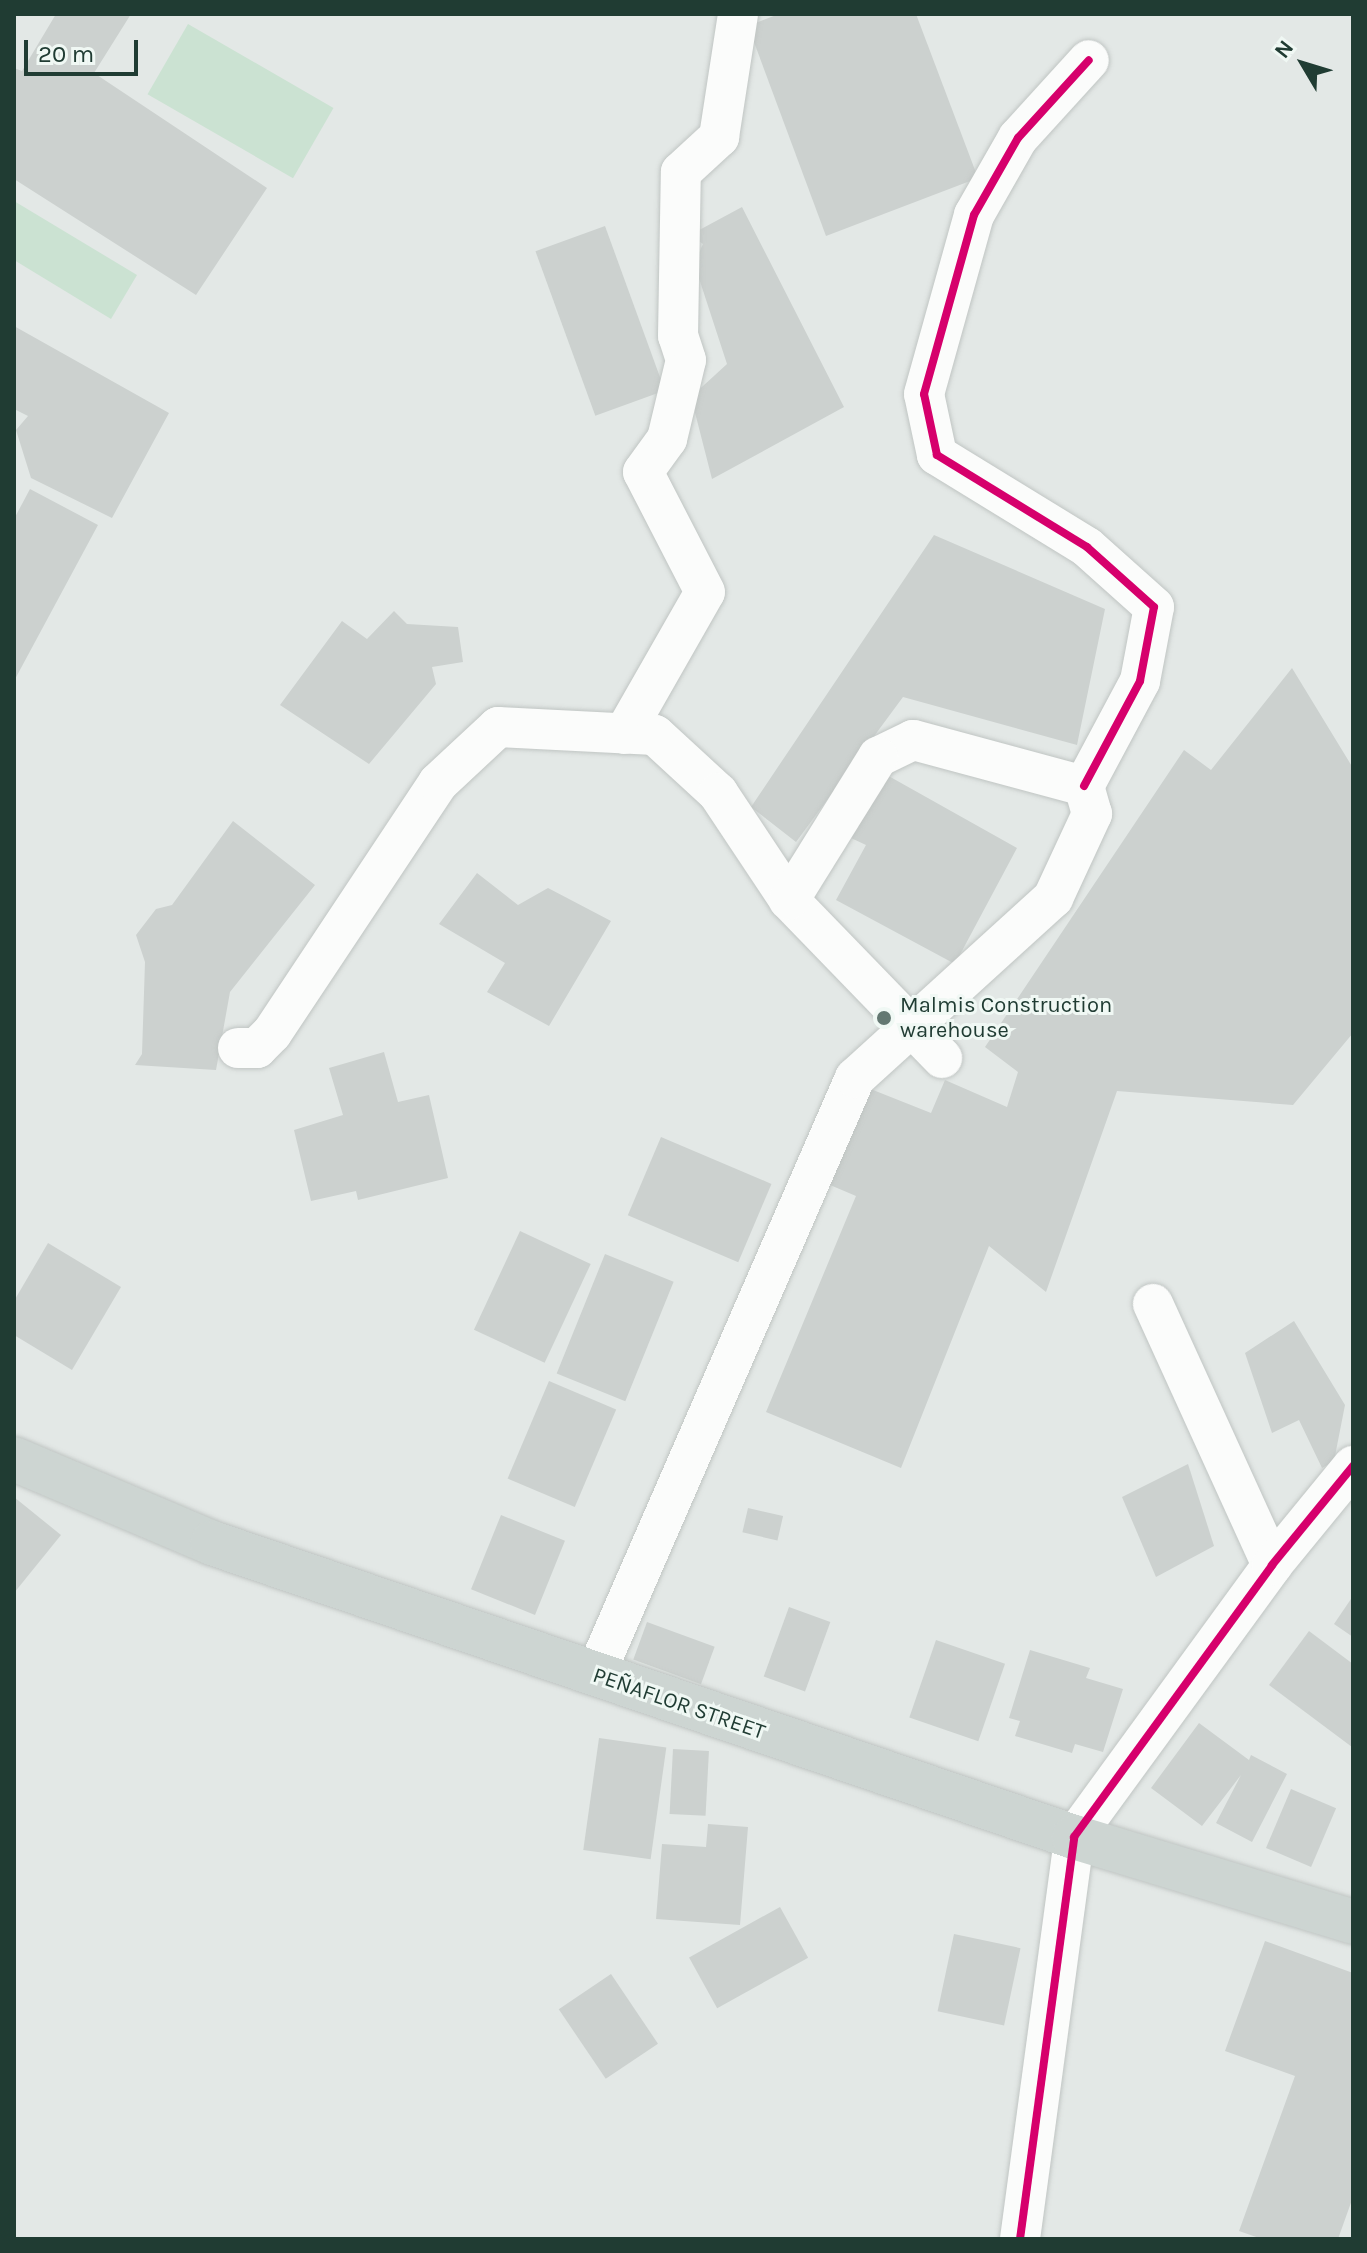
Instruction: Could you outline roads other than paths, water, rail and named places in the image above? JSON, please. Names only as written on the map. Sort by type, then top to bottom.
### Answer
[{"type":"main road","name":"PEÑAFLOR STREET","points":[[14,1459],[212,1543],[1074,1837],[1353,1922]]},
{"type":"street","points":[[624,734],[705,592],[643,472],[667,439],[686,360],[678,336],[681,172],[719,137],[738,14]]},
{"type":"street","points":[[595,1675],[855,1078],[907,1025],[1053,898],[1092,814],[1084,786],[1140,681],[1154,607],[1087,547],[937,455],[924,394],[974,215],[1018,138],[1089,60]]},
{"type":"street","points":[[238,1048],[257,1048],[272,1033],[438,783],[498,727],[655,735],[718,793],[789,900],[942,1058]]},
{"type":"street","points":[[789,900],[878,757],[913,740],[1084,786]]},
{"type":"street","points":[[1153,1304],[1272,1565]]},
{"type":"street","points":[[1020,2239],[1074,1837],[1272,1565],[1353,1466]]},
{"type":"place","name":"Malmis Construction warehouse","points":[[884,1018]]}]
